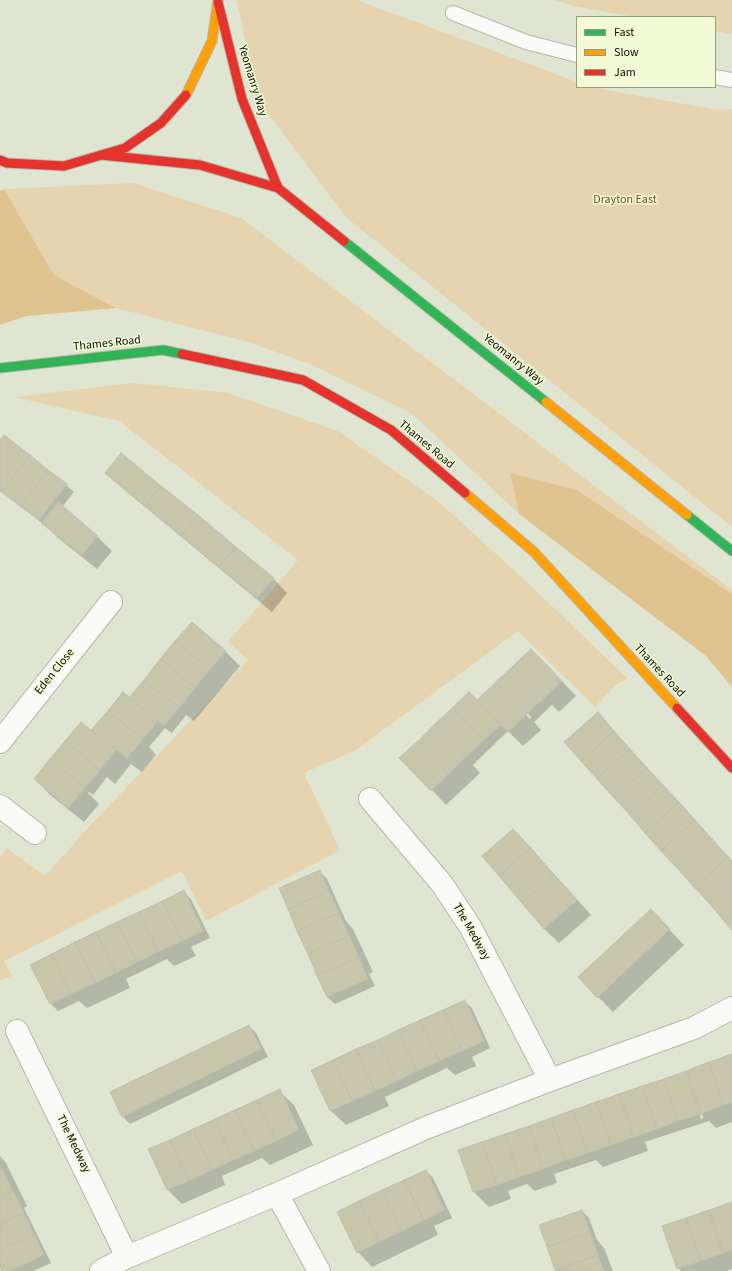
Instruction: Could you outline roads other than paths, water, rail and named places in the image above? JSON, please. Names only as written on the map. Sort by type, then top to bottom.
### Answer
[{"type":"main road","points":[[2,162],[64,166],[125,148],[161,123],[188,93],[212,41],[218,1]]},
{"type":"main road","name":"Yeomanry Way","points":[[218,1],[242,99],[278,188]]},
{"type":"main road","name":"Yeomanry Way","points":[[101,155],[200,165],[278,188],[732,551]]},
{"type":"main road","name":"Thames Road","points":[[0,368],[163,350],[303,380],[390,430],[534,552],[732,768]]},
{"type":"street","name":"Eden Close","points":[[0,742],[111,602]]},
{"type":"street","name":"The Medway","points":[[370,799],[442,884],[471,928],[550,1080]]},
{"type":"street","points":[[0,806],[35,834]]},
{"type":"street","points":[[101,1271],[127,1257],[277,1194],[428,1127],[550,1080],[694,1028],[732,1008]]},
{"type":"street","name":"The Medway","points":[[17,1031],[127,1257]]},
{"type":"street","points":[[277,1194],[319,1271]]},
{"type":"lane","points":[[453,13],[526,42],[576,55]]},
{"type":"lane","points":[[716,77],[732,80]]},
{"type":"park label","name":"Drayton East","points":[[625,200]]}]
